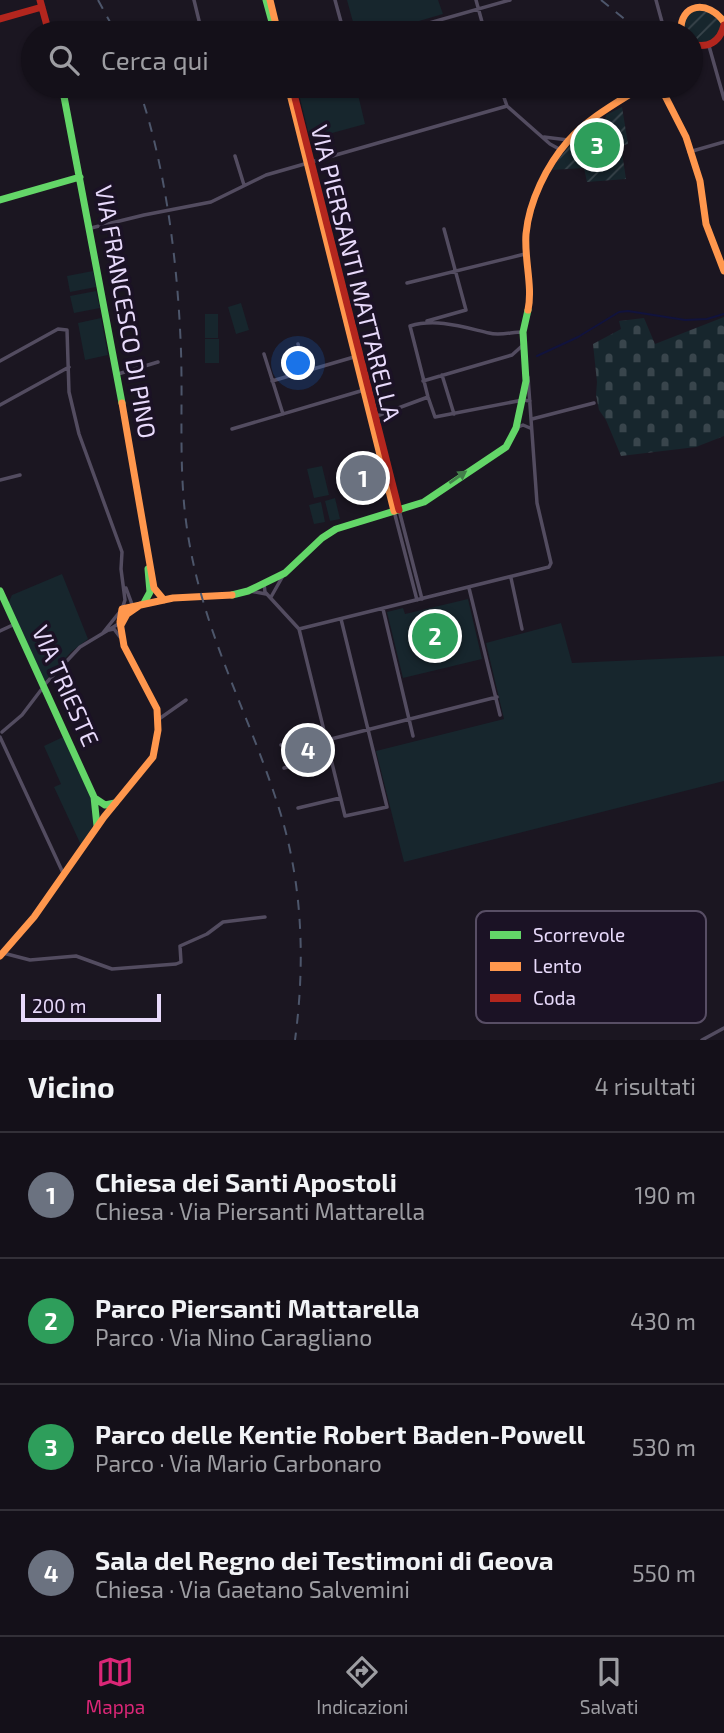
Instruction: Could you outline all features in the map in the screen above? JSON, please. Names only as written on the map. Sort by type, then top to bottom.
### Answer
[{"type":"street","points":[[194,0],[199,21]]},
{"type":"street","points":[[268,0],[273,21]]},
{"type":"street","points":[[335,0],[341,21]]},
{"type":"street","points":[[476,0],[482,21]]},
{"type":"street","points":[[436,21],[510,0]]},
{"type":"street","points":[[656,0],[661,21]]},
{"type":"street","points":[[681,21],[682,14],[700,1],[716,8],[724,21],[720,37],[709,49]]},
{"type":"street","points":[[0,19],[41,3],[46,21]]},
{"type":"street","points":[[703,48],[709,49]]},
{"type":"street","points":[[709,49],[724,99]]},
{"type":"street","name":"VIA FRANCESCO DI PINO","points":[[64,98],[118,374],[154,602]]},
{"type":"street","name":"VIA PIERSANTI MATTARELLA","points":[[293,98],[363,366],[366,389]]},
{"type":"street","points":[[504,98],[507,106],[561,150]]},
{"type":"street","points":[[666,98],[683,130],[701,188],[709,233],[724,271]]},
{"type":"street","points":[[299,629],[546,569],[551,564],[537,503],[532,419],[527,401],[523,343],[529,305],[526,231],[532,204],[561,150],[588,123],[626,99]]},
{"type":"street","points":[[91,228],[211,202],[267,175],[507,106]]},
{"type":"street","points":[[542,136],[569,140]]},
{"type":"street","points":[[689,152],[724,142]]},
{"type":"street","points":[[235,156],[244,185]]},
{"type":"street","name":"VIA PIERSANTI MATTARELLA","points":[[310,162],[355,356],[397,510]]},
{"type":"street","points":[[0,200],[80,177]]},
{"type":"street","points":[[444,229],[466,310],[410,326],[435,417],[527,401]]},
{"type":"street","points":[[407,283],[525,254]]},
{"type":"street","points":[[425,321],[491,334],[523,332]]},
{"type":"street","points":[[0,361],[61,328],[66,330],[69,392],[79,434],[122,552],[125,600],[120,623],[122,641]]},
{"type":"street","points":[[423,381],[512,355],[519,351],[523,343]]},
{"type":"street","points":[[298,344],[306,371]]},
{"type":"street","points":[[264,354],[283,414]]},
{"type":"street","points":[[272,381],[355,356],[363,366]]},
{"type":"street","points":[[118,374],[158,362]]},
{"type":"street","points":[[0,405],[69,367]]},
{"type":"street","points":[[442,375],[454,414]]},
{"type":"street","points":[[232,429],[366,389]]},
{"type":"street","points":[[373,417],[428,397]]},
{"type":"street","points":[[102,634],[122,609],[164,600],[226,597],[248,591],[285,573],[336,528],[424,502],[510,443],[527,401]]},
{"type":"street","points":[[532,419],[594,403]]},
{"type":"street","points":[[516,428],[527,425],[531,429]]},
{"type":"street","points":[[0,480],[20,475]]},
{"type":"street","points":[[397,510],[419,600]]},
{"type":"street","points":[[270,595],[285,573]]},
{"type":"street","points":[[511,578],[522,629]]},
{"type":"street","points":[[123,579],[137,607]]},
{"type":"street","points":[[265,584],[270,595],[299,629],[345,817],[387,807],[341,619]]},
{"type":"street","points":[[265,584],[272,586],[270,595]]},
{"type":"street","points":[[469,588],[500,715]]},
{"type":"street","name":"VIA TRIESTE","points":[[0,591],[99,805]]},
{"type":"street","points":[[46,683],[80,647],[120,623],[153,591],[164,600]]},
{"type":"street","points":[[248,591],[270,595]]},
{"type":"street","points":[[383,608],[413,736]]},
{"type":"street","points":[[0,631],[15,624]]},
{"type":"street","points":[[107,631],[114,629],[155,702],[158,720],[153,757],[106,815],[34,917],[1,955],[26,960],[76,956],[112,970],[176,964],[181,962],[180,946],[207,934],[219,923],[265,917]]},
{"type":"street","points":[[2,732],[22,715],[41,690]]},
{"type":"street","points":[[327,740],[496,697]]},
{"type":"street","points":[[158,720],[186,700]]},
{"type":"street","points":[[281,745],[325,734]]},
{"type":"street","points":[[0,737],[64,875]]},
{"type":"street","points":[[284,768],[330,756]]},
{"type":"street","points":[[298,808],[340,798]]},
{"type":"street","points":[[99,805],[115,803]]},
{"type":"street","points":[[99,805],[101,815],[106,815]]},
{"type":"street","points":[[96,829],[99,805]]},
{"type":"street","points":[[702,1040],[724,1028]]},
{"type":"green space","points":[[347,0],[438,0],[443,14],[419,21],[353,21]]},
{"type":"green space","points":[[712,8],[721,21],[720,32],[708,43],[703,42],[703,21],[685,21],[692,9]]},
{"type":"green space","points":[[300,98],[359,98],[365,124],[310,139]]},
{"type":"green space","points":[[622,107],[628,144],[621,146],[626,179],[587,182],[584,168],[552,170],[574,141],[605,122],[606,115]]},
{"type":"green space","points":[[93,271],[96,287],[70,292],[67,276]]},
{"type":"green space","points":[[96,291],[100,308],[74,313],[70,296]]},
{"type":"green space","points":[[241,303],[249,330],[236,334],[228,307]]},
{"type":"green space","points":[[205,314],[218,314],[218,338],[205,338]]},
{"type":"green space","points":[[724,317],[724,436],[696,447],[621,456],[599,410],[593,344],[621,329],[619,321],[644,318],[655,344]]},
{"type":"green space","points":[[101,318],[108,355],[85,360],[78,323]]},
{"type":"green space","points":[[205,339],[219,339],[219,363],[205,363]]},
{"type":"green space","points":[[322,466],[329,495],[314,498],[307,469]]},
{"type":"green space","points":[[335,498],[340,519],[330,521],[325,501]]},
{"type":"green space","points":[[321,502],[325,522],[314,524],[309,505]]},
{"type":"green space","points":[[62,574],[88,639],[71,652],[45,681],[8,604],[12,595]]},
{"type":"green space","points":[[468,599],[482,659],[403,678],[387,612],[403,608],[405,614]]},
{"type":"green space","points":[[561,623],[572,663],[724,656],[724,781],[404,862],[376,751],[504,719],[486,643]]},
{"type":"green space","points":[[63,737],[93,802],[95,823],[81,845],[54,787],[61,784],[44,746]]},
{"type":"waterway","points":[[537,356],[578,337],[619,312],[685,320],[707,319],[724,314]]},
{"type":"railway","points":[[98,0],[109,21]]},
{"type":"railway","points":[[601,0],[627,21]]},
{"type":"railway","points":[[142,98],[163,183],[177,285],[183,490],[195,572],[217,643],[281,815],[294,870],[301,955],[295,1040]]},
{"type":"traffic: fast","points":[[266,0],[272,21]]},
{"type":"traffic: fast","points":[[64,98],[122,403]]},
{"type":"traffic: fast","points":[[0,200],[80,177]]},
{"type":"traffic: fast","points":[[232,595],[248,591],[285,573],[322,538],[336,529],[424,502],[506,447],[516,428],[526,381],[523,332],[528,310]]},
{"type":"traffic: fast","points":[[144,603],[150,592],[148,569]]},
{"type":"traffic: fast","points":[[0,591],[94,797],[97,826]]},
{"type":"traffic: fast","points":[[96,799],[105,805],[115,803]]},
{"type":"traffic: slow","points":[[270,0],[275,21]]},
{"type":"traffic: slow","points":[[683,21],[690,10],[703,8],[711,10],[724,22]]},
{"type":"traffic: slow","points":[[291,98],[394,511]]},
{"type":"traffic: slow","points":[[528,310],[530,292],[526,234],[535,196],[546,172],[576,133],[624,98]]},
{"type":"traffic: slow","points":[[666,98],[686,137],[700,181],[706,224],[724,271]]},
{"type":"traffic: slow","points":[[122,403],[154,588],[164,600]]},
{"type":"traffic: slow","points":[[0,956],[34,917],[104,817],[153,757],[158,730],[157,709],[124,646],[120,622],[122,609],[173,598],[232,595]]},
{"type":"traffic: slow","points":[[121,625],[127,614],[140,605]]},
{"type":"traffic: jam","points":[[40,0],[46,21]]},
{"type":"traffic: jam","points":[[0,19],[42,7]]},
{"type":"traffic: jam","points":[[703,46],[716,40],[724,25]]},
{"type":"traffic: jam","points":[[295,98],[399,510]]},
{"type":"place","name":"Parco delle Kentie Robert Baden-Powell","points":[[597,145]]},
{"type":"place","name":"Chiesa dei Santi Apostoli","points":[[363,478]]},
{"type":"place","name":"Parco Piersanti Mattarella","points":[[435,636]]},
{"type":"place","name":"Sala del Regno dei Testimoni di Geova","points":[[308,750]]}]
